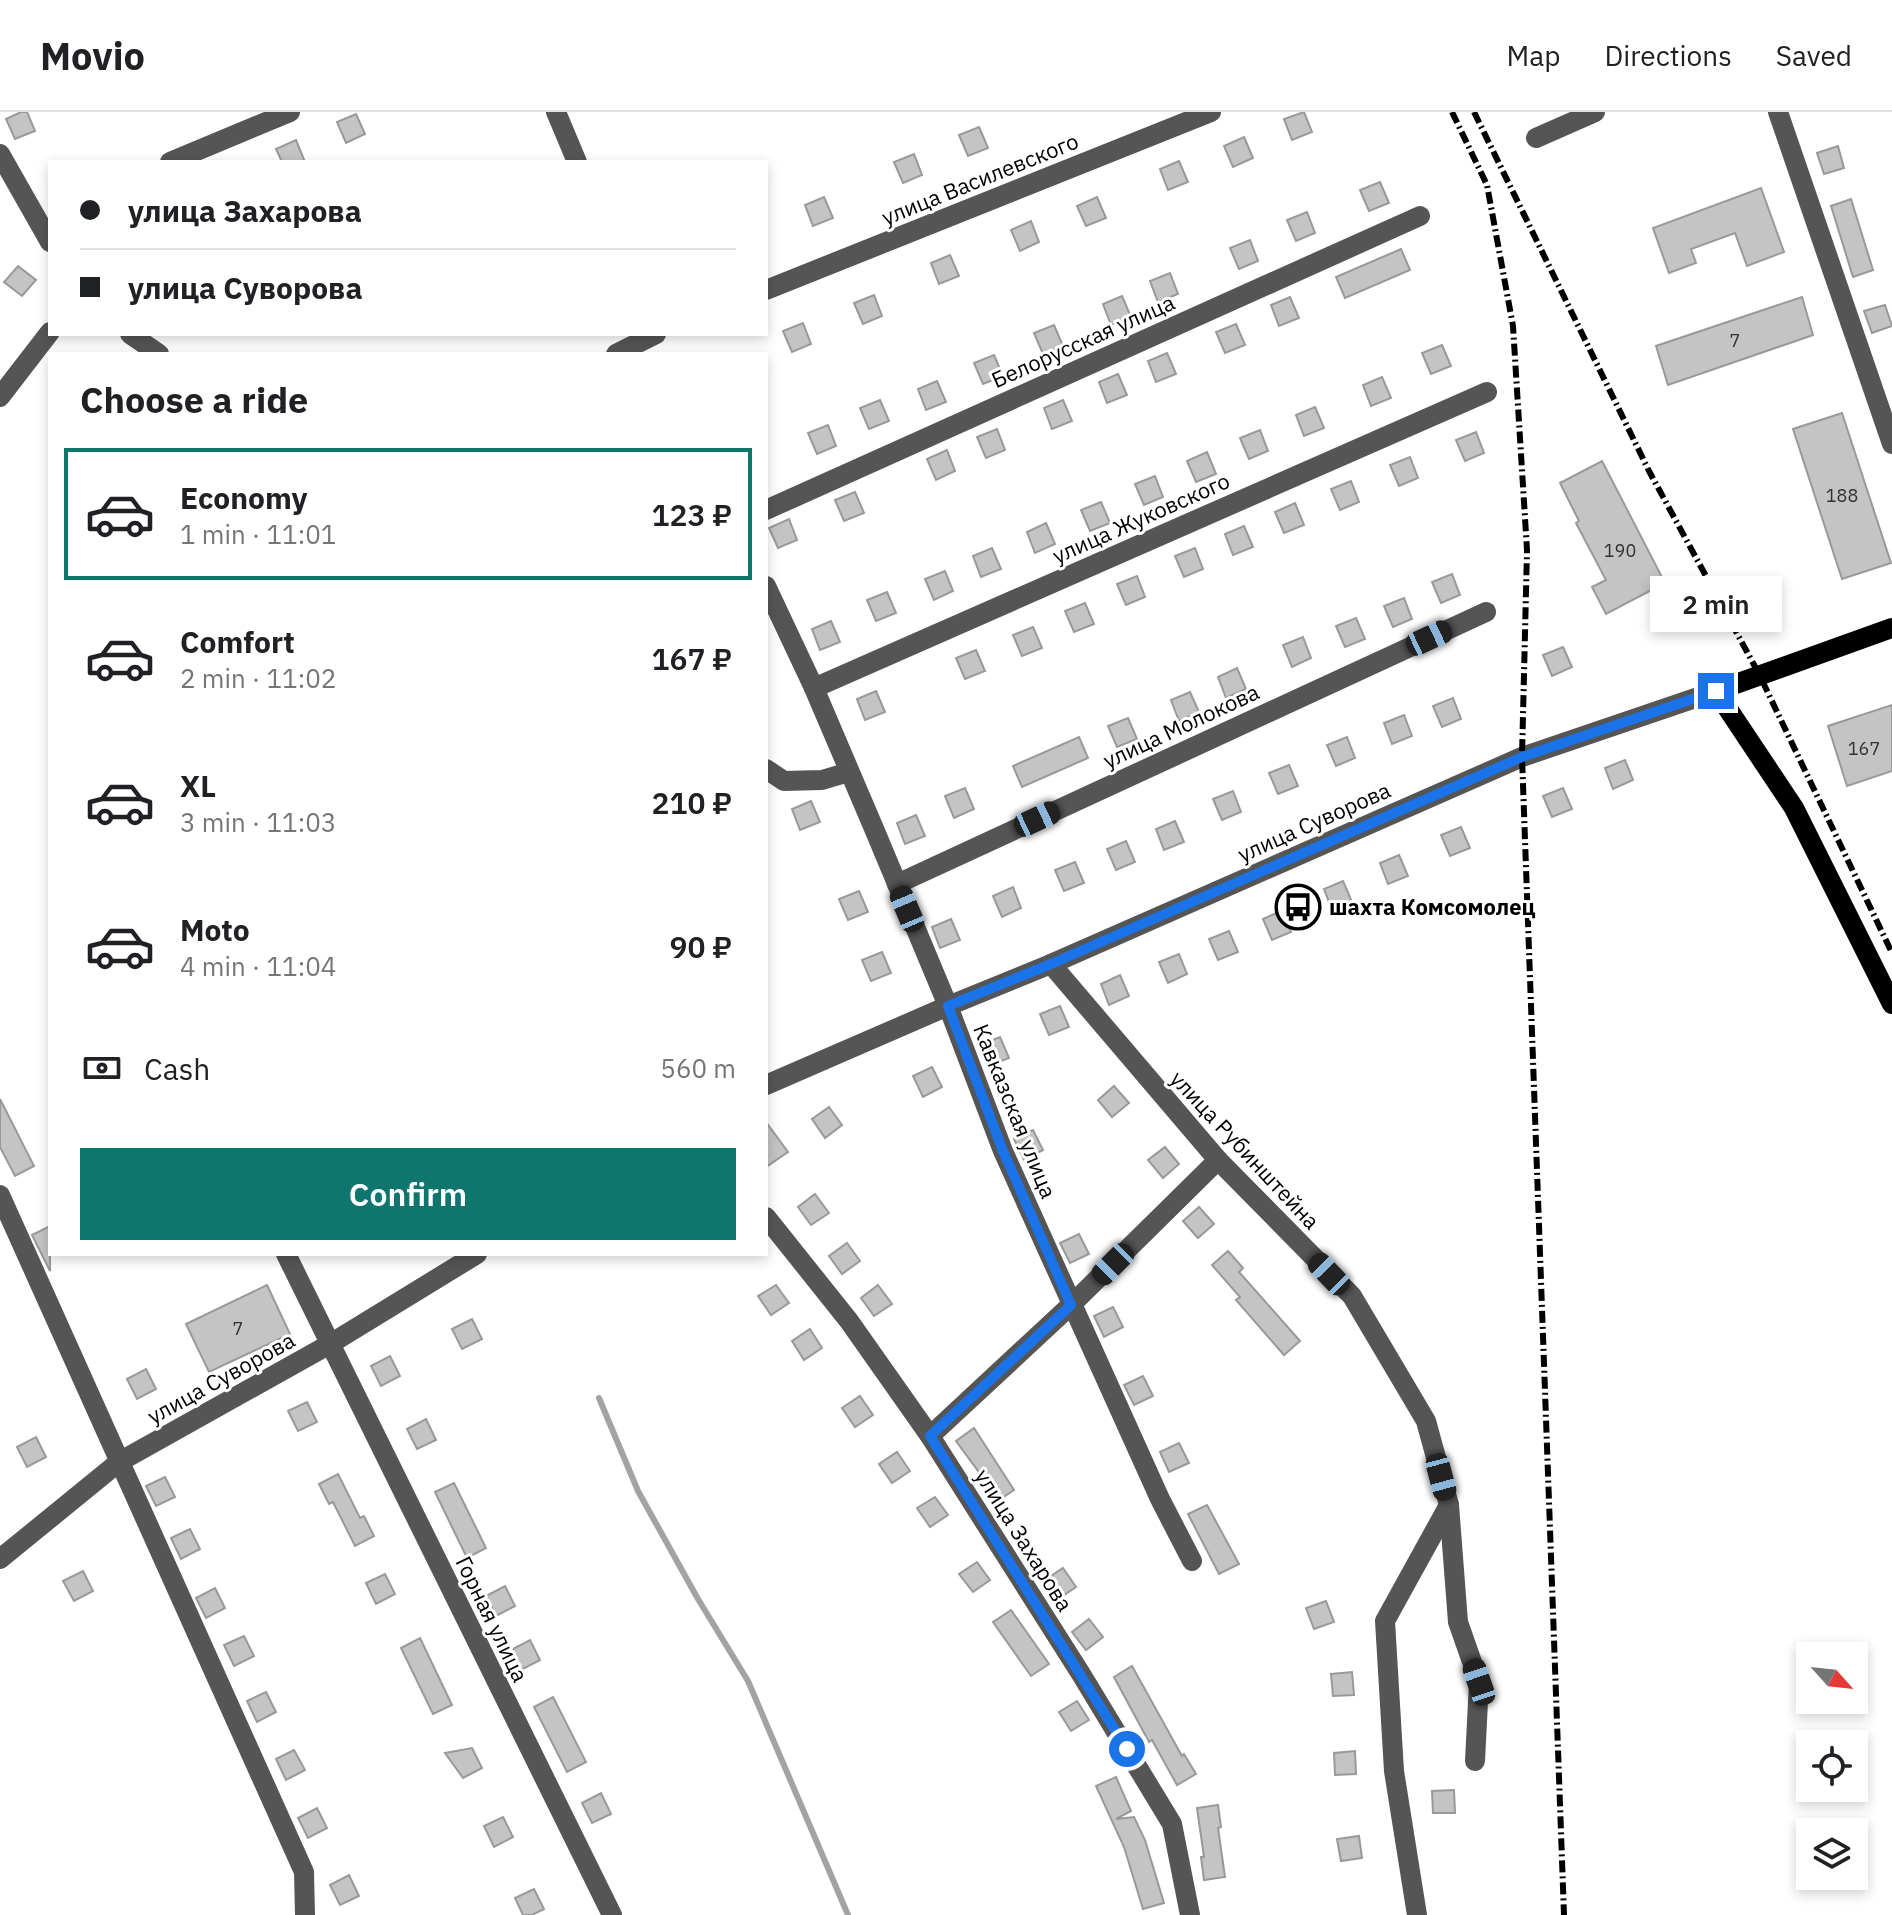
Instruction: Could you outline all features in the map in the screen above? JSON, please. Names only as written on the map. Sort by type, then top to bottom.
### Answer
[{"type":"main road","name":"улица Суворова","points":[[1716,691],[1892,628]]},
{"type":"main road","points":[[1716,691],[1794,808],[1892,1004]]},
{"type":"street","points":[[175,160],[290,112]]},
{"type":"street","points":[[556,112],[576,160]]},
{"type":"street","name":"улица Василевского","points":[[768,289],[1211,112]]},
{"type":"street","points":[[1536,138],[1595,112]]},
{"type":"street","points":[[1778,112],[1892,444]]},
{"type":"street","points":[[0,154],[43,214],[48,234]]},
{"type":"street","name":"Белорусская улица","points":[[768,509],[1420,216]]},
{"type":"street","points":[[0,397],[48,335]]},
{"type":"street","points":[[133,336],[156,352]]},
{"type":"street","points":[[621,352],[654,340]]},
{"type":"street","name":"улица Жуковского","points":[[814,688],[1487,392]]},
{"type":"street","name":"Кавказская улица","points":[[768,590],[814,688],[897,884],[1003,1151],[1160,1499],[1192,1561]]},
{"type":"street","name":"улица Молокова","points":[[897,884],[1486,612]]},
{"type":"street","name":"улица Суворова","points":[[768,1084],[1051,964],[1522,757],[1716,691]]},
{"type":"street","points":[[768,770],[784,781],[822,780],[849,772]]},
{"type":"street","name":"улица Рубинштейна","points":[[1051,964],[1218,1160],[1352,1296],[1426,1421],[1449,1505],[1458,1622],[1479,1682],[1475,1761]]},
{"type":"street","points":[[930,1436],[1071,1305],[1218,1160]]},
{"type":"street","points":[[0,1195],[304,1872],[305,1915]]},
{"type":"street","name":"улица Захарова","points":[[768,1220],[849,1321],[930,1436],[1081,1674],[1172,1824],[1190,1915]]},
{"type":"street","name":"Горная улица","points":[[287,1256],[612,1915]]},
{"type":"street","name":"улица Суворова","points":[[0,1559],[119,1462],[330,1344],[474,1256]]},
{"type":"street","points":[[1417,1915],[1394,1771],[1385,1621],[1449,1505]]},
{"type":"building","points":[[27,112],[35,131],[15,139],[6,119]]},
{"type":"building","points":[[1304,112],[1312,132],[1292,140],[1284,119]]},
{"type":"building","points":[[356,114],[365,134],[346,143],[337,122]]},
{"type":"building","points":[[979,127],[988,148],[968,156],[959,135]]},
{"type":"building","points":[[1244,137],[1253,158],[1233,167],[1224,146]]},
{"type":"building","points":[[296,140],[304,160],[281,160],[276,149]]},
{"type":"building","points":[[1838,146],[1844,168],[1824,174],[1817,153]]},
{"type":"building","points":[[914,154],[922,175],[903,183],[894,162]]},
{"type":"building","points":[[1179,161],[1188,182],[1168,190],[1160,169]]},
{"type":"building","points":[[1380,182],[1389,203],[1369,211],[1360,190]]},
{"type":"building","points":[[1761,188],[1784,252],[1747,266],[1735,233],[1691,249],[1696,263],[1669,273],[1653,228]]},
{"type":"building","points":[[824,197],[833,218],[813,226],[805,205]]},
{"type":"building","points":[[1097,197],[1106,218],[1086,226],[1077,206]]},
{"type":"building","points":[[1851,199],[1873,270],[1853,277],[1831,206]]},
{"type":"building","points":[[1307,212],[1315,233],[1296,241],[1287,220]]},
{"type":"building","points":[[1031,221],[1039,242],[1020,251],[1011,230]]},
{"type":"building","points":[[1250,240],[1258,261],[1239,269],[1230,248]]},
{"type":"building","points":[[1401,249],[1410,270],[1345,298],[1336,277]]},
{"type":"building","points":[[950,255],[959,276],[939,284],[931,263]]},
{"type":"building","points":[[18,266],[36,280],[22,296],[4,282]]},
{"type":"building","points":[[1170,273],[1178,294],[1158,302],[1150,281]]},
{"type":"building","points":[[874,295],[882,316],[863,324],[854,303]]},
{"type":"building","points":[[1122,296],[1131,317],[1111,325],[1103,304]]},
{"type":"building","points":[[1290,297],[1299,318],[1279,326],[1271,305]]},
{"type":"building","points":[[1802,297],[1813,335],[1668,385],[1656,346]]},
{"type":"building","points":[[1885,305],[1892,326],[1872,333],[1864,311]]},
{"type":"building","points":[[803,323],[811,344],[792,352],[783,331]]},
{"type":"building","points":[[1236,324],[1245,345],[1225,353],[1216,332]]},
{"type":"building","points":[[1054,325],[1063,346],[1043,354],[1034,333]]},
{"type":"building","points":[[1442,345],[1451,366],[1431,374],[1422,353]]},
{"type":"building","points":[[1167,353],[1176,374],[1156,382],[1148,361]]},
{"type":"building","points":[[994,355],[1003,376],[983,384],[974,363]]},
{"type":"building","points":[[1118,374],[1127,395],[1107,403],[1099,382]]},
{"type":"building","points":[[1382,377],[1391,398],[1371,406],[1363,385]]},
{"type":"building","points":[[937,381],[946,402],[926,410],[918,389]]},
{"type":"building","points":[[880,400],[889,421],[869,429],[860,408]]},
{"type":"building","points":[[1063,400],[1072,421],[1052,429],[1044,408]]},
{"type":"building","points":[[1315,407],[1324,428],[1304,436],[1296,415]]},
{"type":"building","points":[[1842,413],[1891,563],[1842,579],[1793,429]]},
{"type":"building","points":[[828,425],[836,446],[817,454],[808,433]]},
{"type":"building","points":[[997,429],[1005,450],[986,458],[977,437]]},
{"type":"building","points":[[1260,430],[1268,451],[1249,459],[1240,438]]},
{"type":"building","points":[[1476,432],[1484,453],[1465,461],[1456,440]]},
{"type":"building","points":[[947,450],[955,471],[936,480],[927,459]]},
{"type":"building","points":[[1207,452],[1216,474],[1196,482],[1187,461]]},
{"type":"building","points":[[1410,457],[1418,478],[1399,486],[1390,465]]},
{"type":"building","points":[[1602,461],[1665,583],[1606,614],[1592,587],[1606,580],[1576,523],[1579,521],[1560,483]]},
{"type":"building","points":[[1155,476],[1163,497],[1144,505],[1135,484]]},
{"type":"building","points":[[1351,481],[1359,502],[1340,510],[1331,489]]},
{"type":"building","points":[[855,492],[864,513],[844,521],[835,500]]},
{"type":"building","points":[[1101,502],[1110,523],[1090,531],[1081,510]]},
{"type":"building","points":[[1295,503],[1304,525],[1284,533],[1275,512]]},
{"type":"building","points":[[789,519],[797,540],[778,548],[769,528]]},
{"type":"building","points":[[1046,523],[1055,544],[1035,553],[1027,532]]},
{"type":"building","points":[[1244,526],[1253,547],[1233,555],[1225,534]]},
{"type":"building","points":[[992,548],[1001,569],[981,577],[973,556]]},
{"type":"building","points":[[1195,548],[1203,569],[1184,577],[1175,556]]},
{"type":"building","points":[[945,571],[953,591],[934,600],[925,579]]},
{"type":"building","points":[[1452,574],[1460,595],[1441,603],[1432,582]]},
{"type":"building","points":[[1137,576],[1145,597],[1126,605],[1117,584]]},
{"type":"building","points":[[887,592],[896,613],[876,621],[867,600]]},
{"type":"building","points":[[1404,598],[1412,619],[1393,627],[1384,606]]},
{"type":"building","points":[[1085,603],[1094,624],[1074,632],[1065,611]]},
{"type":"building","points":[[1356,618],[1365,639],[1345,647],[1336,626]]},
{"type":"building","points":[[831,621],[840,642],[820,650],[812,629]]},
{"type":"building","points":[[1033,627],[1042,648],[1022,656],[1013,635]]},
{"type":"building","points":[[1303,637],[1311,658],[1292,667],[1283,645]]},
{"type":"building","points":[[1563,647],[1572,667],[1552,676],[1543,655]]},
{"type":"building","points":[[976,650],[985,671],[965,679],[956,658]]},
{"type":"building","points":[[1237,668],[1246,689],[1226,698],[1218,677]]},
{"type":"building","points":[[876,691],[885,712],[865,720],[857,699]]},
{"type":"building","points":[[1190,692],[1199,712],[1179,721],[1171,700]]},
{"type":"building","points":[[1453,698],[1461,719],[1442,727],[1433,706]]},
{"type":"building","points":[[1892,705],[1892,771],[1847,786],[1828,726]]},
{"type":"building","points":[[1404,715],[1412,736],[1392,744],[1384,723]]},
{"type":"building","points":[[1128,718],[1137,739],[1117,747],[1108,726]]},
{"type":"building","points":[[1079,737],[1088,758],[1022,787],[1013,766]]},
{"type":"building","points":[[1347,737],[1355,758],[1336,766],[1327,745]]},
{"type":"building","points":[[1625,760],[1633,780],[1613,789],[1605,768]]},
{"type":"building","points":[[1289,765],[1298,786],[1278,794],[1269,773]]},
{"type":"building","points":[[965,788],[974,809],[954,818],[945,796]]},
{"type":"building","points":[[1563,788],[1572,809],[1552,817],[1543,796]]},
{"type":"building","points":[[1233,791],[1241,812],[1222,820],[1213,799]]},
{"type":"building","points":[[811,801],[820,822],[800,830],[792,809]]},
{"type":"building","points":[[916,815],[925,836],[905,844],[897,823]]},
{"type":"building","points":[[1175,821],[1184,842],[1164,850],[1156,829]]},
{"type":"building","points":[[1461,827],[1470,848],[1450,856],[1441,835]]},
{"type":"building","points":[[1126,841],[1135,862],[1116,870],[1107,849]]},
{"type":"building","points":[[1399,855],[1408,876],[1388,884],[1380,863]]},
{"type":"building","points":[[1075,862],[1084,883],[1064,891],[1055,870]]},
{"type":"building","points":[[1343,881],[1352,902],[1332,910],[1324,889]]},
{"type":"building","points":[[1013,887],[1021,908],[1002,917],[993,896]]},
{"type":"building","points":[[859,891],[868,912],[848,920],[839,899]]},
{"type":"building","points":[[1283,910],[1291,932],[1272,940],[1263,919]]},
{"type":"building","points":[[951,919],[960,940],[940,948],[932,927]]},
{"type":"building","points":[[1229,931],[1238,952],[1218,960],[1209,939]]},
{"type":"building","points":[[882,952],[891,973],[871,981],[862,960]]},
{"type":"building","points":[[1179,954],[1187,974],[1168,983],[1159,962]]},
{"type":"building","points":[[1120,975],[1129,996],[1109,1005],[1101,984]]},
{"type":"building","points":[[1060,1006],[1069,1027],[1049,1035],[1040,1014]]},
{"type":"building","points":[[1000,1037],[1009,1058],[989,1066],[980,1045]]},
{"type":"building","points":[[932,1067],[942,1087],[923,1097],[913,1076]]},
{"type":"building","points":[[1114,1086],[1129,1103],[1112,1117],[1098,1100]]},
{"type":"building","points":[[0,1099],[34,1166],[15,1176],[0,1147]]},
{"type":"building","points":[[829,1107],[842,1125],[825,1138],[812,1119]]},
{"type":"building","points":[[768,1125],[788,1152],[768,1166]]},
{"type":"building","points":[[1033,1130],[1043,1150],[1024,1160],[1014,1139]]},
{"type":"building","points":[[1165,1147],[1179,1164],[1163,1178],[1148,1160]]},
{"type":"building","points":[[815,1194],[829,1213],[811,1225],[798,1207]]},
{"type":"building","points":[[1199,1207],[1214,1224],[1198,1238],[1183,1221]]},
{"type":"building","points":[[48,1227],[50,1271],[32,1235]]},
{"type":"building","points":[[1079,1234],[1089,1254],[1070,1263],[1060,1243]]},
{"type":"building","points":[[847,1243],[860,1261],[842,1274],[829,1256]]},
{"type":"building","points":[[1228,1251],[1243,1268],[1239,1272],[1300,1341],[1284,1355],[1236,1300],[1240,1297],[1212,1265]]},
{"type":"building","points":[[267,1285],[290,1334],[209,1372],[186,1324]]},
{"type":"building","points":[[776,1285],[789,1303],[771,1315],[758,1296]]},
{"type":"building","points":[[878,1285],[892,1304],[874,1316],[861,1298]]},
{"type":"building","points":[[1113,1307],[1123,1327],[1104,1337],[1094,1316]]},
{"type":"building","points":[[472,1319],[482,1339],[462,1349],[452,1329]]},
{"type":"building","points":[[810,1329],[822,1348],[804,1360],[792,1341]]},
{"type":"building","points":[[390,1356],[400,1376],[381,1386],[371,1366]]},
{"type":"building","points":[[146,1369],[156,1389],[137,1399],[127,1379]]},
{"type":"building","points":[[1143,1376],[1153,1396],[1134,1405],[1124,1385]]},
{"type":"building","points":[[860,1396],[873,1415],[855,1427],[842,1408]]},
{"type":"building","points":[[307,1402],[317,1422],[298,1431],[288,1411]]},
{"type":"building","points":[[426,1419],[436,1440],[417,1449],[407,1429]]},
{"type":"building","points":[[974,1428],[1014,1490],[996,1502],[983,1483],[986,1482],[956,1441]]},
{"type":"building","points":[[36,1437],[46,1457],[27,1467],[17,1447]]},
{"type":"building","points":[[1179,1443],[1189,1463],[1169,1472],[1160,1452]]},
{"type":"building","points":[[897,1452],[910,1471],[892,1483],[879,1464]]},
{"type":"building","points":[[338,1474],[360,1518],[364,1516],[374,1536],[355,1546],[333,1502],[329,1504],[319,1484]]},
{"type":"building","points":[[165,1477],[175,1497],[156,1506],[146,1486]]},
{"type":"building","points":[[454,1483],[486,1548],[467,1558],[435,1492]]},
{"type":"building","points":[[935,1497],[948,1515],[930,1527],[917,1508]]},
{"type":"building","points":[[1207,1505],[1239,1564],[1219,1574],[1188,1514]]},
{"type":"building","points":[[190,1529],[200,1549],[181,1559],[171,1538]]},
{"type":"building","points":[[977,1562],[990,1580],[973,1592],[959,1574]]},
{"type":"building","points":[[1063,1568],[1076,1587],[1058,1599],[1045,1580]]},
{"type":"building","points":[[83,1571],[93,1591],[74,1601],[63,1581]]},
{"type":"building","points":[[385,1574],[395,1594],[376,1604],[366,1583]]},
{"type":"building","points":[[505,1586],[515,1606],[496,1616],[486,1596]]},
{"type":"building","points":[[215,1588],[225,1608],[206,1618],[196,1598]]},
{"type":"building","points":[[1326,1601],[1334,1622],[1314,1629],[1306,1608]]},
{"type":"building","points":[[1011,1610],[1049,1664],[1031,1676],[993,1622]]},
{"type":"building","points":[[1089,1619],[1103,1637],[1086,1650],[1072,1632]]},
{"type":"building","points":[[244,1636],[254,1656],[234,1666],[224,1645]]},
{"type":"building","points":[[420,1638],[452,1705],[433,1714],[401,1648]]},
{"type":"building","points":[[530,1640],[540,1660],[521,1670],[511,1650]]},
{"type":"building","points":[[1132,1666],[1182,1756],[1184,1754],[1196,1774],[1177,1785],[1152,1740],[1149,1742],[1114,1677]]},
{"type":"building","points":[[1352,1672],[1354,1695],[1333,1696],[1331,1674]]},
{"type":"building","points":[[266,1692],[276,1712],[257,1722],[247,1701]]},
{"type":"building","points":[[553,1697],[586,1762],[567,1772],[534,1707]]},
{"type":"building","points":[[1077,1701],[1089,1720],[1071,1731],[1059,1712]]},
{"type":"building","points":[[472,1748],[482,1768],[463,1778],[445,1753]]},
{"type":"building","points":[[294,1750],[305,1770],[286,1780],[276,1759]]},
{"type":"building","points":[[1355,1751],[1356,1774],[1335,1775],[1334,1753]]},
{"type":"building","points":[[1116,1777],[1131,1811],[1116,1819],[1134,1817],[1145,1840],[1164,1903],[1143,1909],[1124,1847],[1096,1786]]},
{"type":"building","points":[[1454,1790],[1455,1813],[1433,1813],[1432,1791]]},
{"type":"building","points":[[601,1793],[611,1814],[592,1823],[582,1803]]},
{"type":"building","points":[[1218,1805],[1225,1877],[1204,1880],[1197,1808]]},
{"type":"building","points":[[317,1808],[327,1828],[308,1838],[298,1818]]},
{"type":"building","points":[[503,1817],[513,1837],[494,1847],[484,1826]]},
{"type":"building","points":[[1359,1836],[1362,1858],[1341,1861],[1337,1839]]},
{"type":"building","points":[[349,1875],[359,1896],[340,1905],[330,1885]]},
{"type":"building","points":[[534,1889],[544,1909],[532,1915],[523,1915],[515,1898]]},
{"type":"waterway","points":[[599,1398],[638,1491],[748,1681],[848,1915]]},
{"type":"railway","points":[[1452,112],[1487,185],[1513,326],[1527,550],[1522,757],[1564,1915]]},
{"type":"railway","points":[[1474,112],[1649,471],[1759,674],[1892,953]]},
{"type":"place","name":"шахта Комсомолец","points":[[1298,907]]},
{"type":"route","points":[[1127,1749],[930,1436],[1071,1305],[1003,1151],[948,1006],[1051,964],[1522,757],[1716,691]]}]
